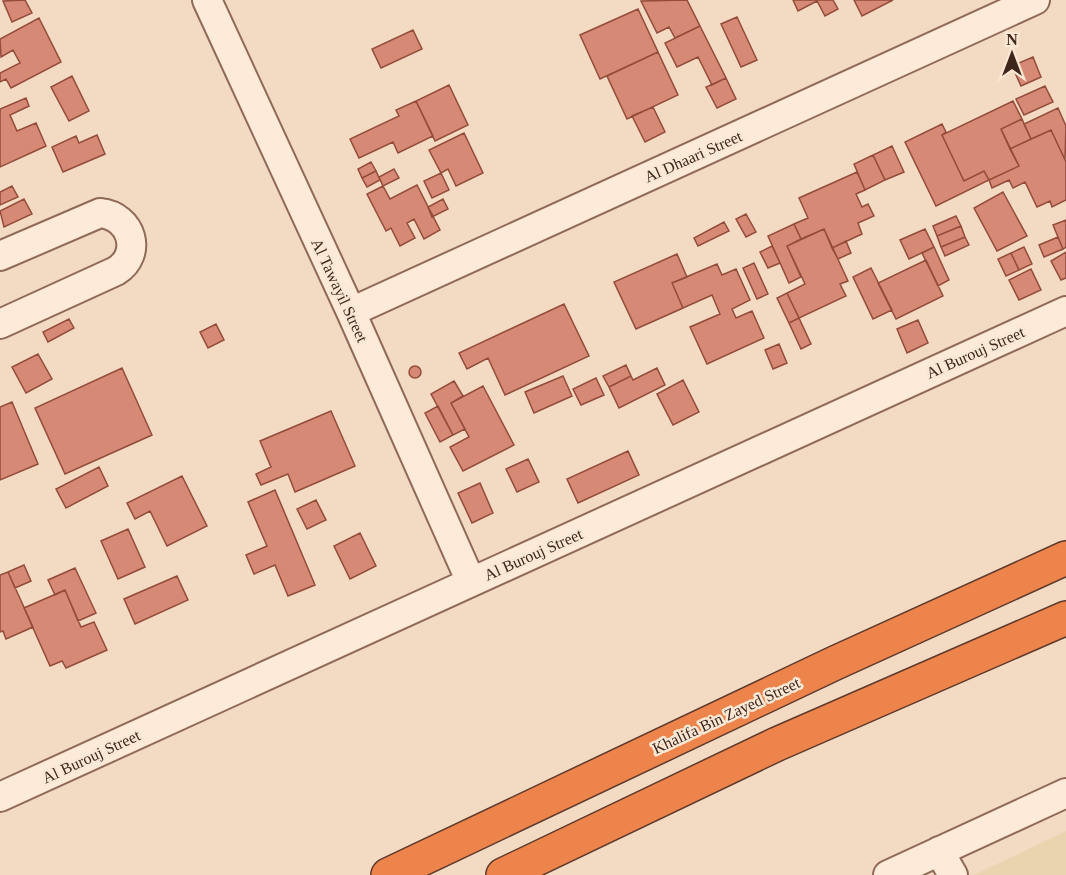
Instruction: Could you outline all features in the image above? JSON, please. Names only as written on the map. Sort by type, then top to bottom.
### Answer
[{"type":"highway","name":"Khalifa Bin Zayed Street","points":[[388,875],[835,663],[1066,558]]},
{"type":"highway","points":[[503,875],[777,744],[1066,618]]},
{"type":"street","name":"Al Tawayil Street","points":[[207,0],[351,312],[471,582]]},
{"type":"street","name":"Al Dhaari Street","points":[[351,312],[1035,0]]},
{"type":"street","points":[[0,256],[100,213],[110,214],[124,224],[133,245],[129,260],[116,271],[0,324]]},
{"type":"street","name":"Al Burouj Street","points":[[0,797],[1066,311]]},
{"type":"street","points":[[888,875],[946,863],[1066,793]]},
{"type":"shaded area","points":[[1066,831],[1066,875],[974,875]]},
{"type":"building","points":[[25,0],[32,13],[12,22],[3,1]]},
{"type":"building","points":[[687,0],[700,26],[675,38],[669,27],[657,33],[641,1]]},
{"type":"building","points":[[793,0],[833,0],[838,9],[825,16],[817,1],[798,11]]},
{"type":"building","points":[[854,0],[893,0],[862,16]]},
{"type":"building","points":[[638,9],[658,52],[600,79],[580,35]]},
{"type":"building","points":[[737,17],[757,60],[741,67],[721,24]]},
{"type":"building","points":[[39,18],[61,62],[11,88],[6,79],[0,82],[0,73],[20,63],[13,50],[1,57],[0,39]]},
{"type":"building","points":[[700,26],[726,78],[712,85],[698,57],[677,67],[665,43]]},
{"type":"building","points":[[413,30],[422,49],[381,68],[372,49]]},
{"type":"building","points":[[658,52],[678,95],[627,119],[607,76]]},
{"type":"building","points":[[1033,57],[1041,77],[1021,86],[1012,66]]},
{"type":"building","points":[[72,76],[89,111],[69,121],[51,87]]},
{"type":"building","points":[[726,78],[736,99],[717,108],[706,87]]},
{"type":"building","points":[[449,85],[468,125],[435,141],[416,101]]},
{"type":"building","points":[[1045,86],[1053,102],[1024,115],[1016,99]]},
{"type":"building","points":[[26,98],[29,106],[10,115],[17,131],[36,123],[46,146],[0,167],[0,109]]},
{"type":"building","points":[[416,101],[433,136],[398,153],[393,142],[359,158],[350,139],[399,116],[396,110]]},
{"type":"building","points":[[1013,101],[1022,119],[1001,129],[1019,166],[989,180],[984,171],[964,181],[942,135]]},
{"type":"building","points":[[653,107],[665,132],[645,142],[632,116]]},
{"type":"building","points":[[1058,108],[1066,126],[1065,160],[1051,130],[1031,139],[1024,124]]},
{"type":"building","points":[[1022,119],[1031,139],[1010,149],[1001,129]]},
{"type":"building","points":[[942,124],[946,132],[942,135],[964,181],[984,171],[989,180],[936,206],[905,142]]},
{"type":"building","points":[[1051,130],[1066,162],[1066,200],[1052,207],[1050,201],[1037,207],[1025,182],[1013,188],[1009,180],[992,188],[989,180],[1019,166],[1010,149]]},
{"type":"building","points":[[464,133],[483,173],[456,186],[448,169],[441,173],[429,150]]},
{"type":"building","points":[[97,135],[105,154],[63,172],[52,147],[76,136],[79,143]]},
{"type":"building","points":[[892,146],[904,172],[885,180],[873,155]]},
{"type":"building","points":[[873,155],[885,180],[865,190],[854,164]]},
{"type":"building","points":[[371,162],[376,171],[362,178],[358,169]]},
{"type":"building","points":[[394,169],[399,178],[383,186],[379,177]]},
{"type":"building","points":[[376,171],[380,180],[367,187],[362,178]]},
{"type":"building","points":[[857,172],[865,190],[856,194],[862,207],[868,204],[874,216],[858,223],[862,234],[832,248],[824,229],[801,239],[794,224],[808,218],[799,198]]},
{"type":"building","points":[[441,173],[449,190],[432,198],[424,181]]},
{"type":"building","points":[[417,185],[440,230],[424,239],[414,219],[407,223],[415,238],[400,246],[391,228],[386,231],[367,194],[383,186],[390,199]]},
{"type":"building","points":[[12,186],[18,197],[0,205],[0,192]]},
{"type":"building","points":[[1003,192],[1027,236],[997,251],[974,208]]},
{"type":"building","points":[[24,199],[32,214],[4,227],[0,211]]},
{"type":"building","points":[[443,199],[448,209],[432,217],[428,207]]},
{"type":"building","points":[[746,214],[756,232],[746,237],[736,219]]},
{"type":"building","points":[[956,216],[961,226],[937,236],[933,226]]},
{"type":"building","points":[[1066,220],[1066,247],[1063,249],[1053,225]]},
{"type":"building","points":[[724,222],[729,231],[698,246],[694,238]]},
{"type":"building","points":[[794,224],[801,239],[787,246],[801,277],[789,283],[768,236]]},
{"type":"building","points":[[961,226],[965,237],[941,247],[937,236]]},
{"type":"building","points":[[824,229],[848,281],[840,284],[846,296],[799,318],[787,293],[805,284],[787,246]]},
{"type":"building","points":[[925,229],[934,247],[909,259],[900,240]]},
{"type":"building","points":[[965,237],[969,245],[945,256],[941,247]]},
{"type":"building","points":[[1058,237],[1063,249],[1044,257],[1039,245]]},
{"type":"building","points":[[846,241],[851,253],[838,259],[832,248]]},
{"type":"building","points":[[772,246],[780,263],[768,268],[760,252]]},
{"type":"building","points":[[934,247],[949,280],[938,286],[922,253]]},
{"type":"building","points":[[1024,247],[1032,264],[1019,270],[1011,253]]},
{"type":"building","points":[[1066,252],[1066,278],[1061,280],[1051,261]]},
{"type":"building","points":[[1011,253],[1019,270],[1006,276],[998,259]]},
{"type":"building","points":[[677,254],[687,277],[672,283],[683,308],[636,329],[614,282]]},
{"type":"building","points":[[926,260],[943,296],[896,319],[878,283]]},
{"type":"building","points":[[754,263],[768,294],[757,299],[743,268]]},
{"type":"building","points":[[717,264],[722,275],[736,269],[750,300],[732,309],[736,318],[752,311],[764,338],[707,364],[690,327],[720,314],[712,295],[683,308],[672,283]]},
{"type":"building","points":[[871,268],[892,310],[873,319],[853,277]]},
{"type":"building","points":[[1031,269],[1041,290],[1019,300],[1009,280]]},
{"type":"building","points":[[787,293],[799,318],[789,323],[777,298]]},
{"type":"building","points":[[564,304],[589,356],[505,395],[488,358],[467,369],[459,353]]},
{"type":"building","points":[[799,318],[811,344],[801,349],[789,323]]},
{"type":"building","points":[[69,319],[74,328],[48,342],[43,332]]},
{"type":"building","points":[[918,320],[928,343],[907,353],[897,329]]},
{"type":"building","points":[[216,324],[224,340],[208,348],[200,332]]},
{"type":"building","points":[[779,344],[787,363],[773,369],[765,350]]},
{"type":"building","points":[[38,354],[52,379],[26,393],[12,367]]},
{"type":"building","points":[[626,365],[631,376],[609,387],[603,376]]},
{"type":"building","points":[[415,366],[421,372],[415,378],[409,372]]},
{"type":"building","points":[[122,368],[152,435],[65,474],[35,408]]},
{"type":"building","points":[[657,368],[665,385],[619,408],[609,387],[631,376],[633,380]]},
{"type":"building","points":[[563,376],[572,396],[534,413],[525,392]]},
{"type":"building","points":[[596,378],[604,395],[581,405],[573,389]]},
{"type":"building","points":[[683,380],[699,412],[673,425],[657,394]]},
{"type":"building","points":[[454,381],[463,396],[451,403],[465,429],[453,435],[431,394]]},
{"type":"building","points":[[483,386],[514,445],[463,471],[450,447],[469,437],[451,403]]},
{"type":"building","points":[[12,402],[38,464],[0,480],[0,407]]},
{"type":"building","points":[[438,406],[453,435],[440,442],[425,413]]},
{"type":"building","points":[[331,411],[355,466],[295,492],[288,474],[261,485],[256,474],[271,467],[260,441]]},
{"type":"building","points":[[628,451],[639,475],[578,503],[567,479]]},
{"type":"building","points":[[528,459],[539,482],[517,492],[506,469]]},
{"type":"building","points":[[99,467],[108,486],[66,508],[56,489]]},
{"type":"building","points":[[182,476],[207,526],[167,546],[150,511],[135,519],[127,503]]},
{"type":"building","points":[[480,483],[493,513],[472,523],[458,493]]},
{"type":"building","points":[[275,490],[315,585],[288,596],[275,565],[254,574],[246,555],[267,546],[248,502]]},
{"type":"building","points":[[316,500],[326,520],[307,529],[297,509]]},
{"type":"building","points":[[128,529],[145,567],[118,579],[101,541]]},
{"type":"building","points":[[360,533],[376,566],[350,579],[334,546]]},
{"type":"building","points":[[24,565],[31,581],[15,588],[8,572]]},
{"type":"building","points":[[75,568],[96,613],[78,621],[65,590],[55,595],[48,580]]},
{"type":"building","points":[[8,572],[33,627],[6,639],[3,631],[0,632],[0,575]]},
{"type":"building","points":[[177,576],[188,600],[135,624],[124,599]]},
{"type":"building","points":[[65,590],[81,627],[94,622],[107,650],[66,668],[62,661],[50,666],[24,608]]}]
